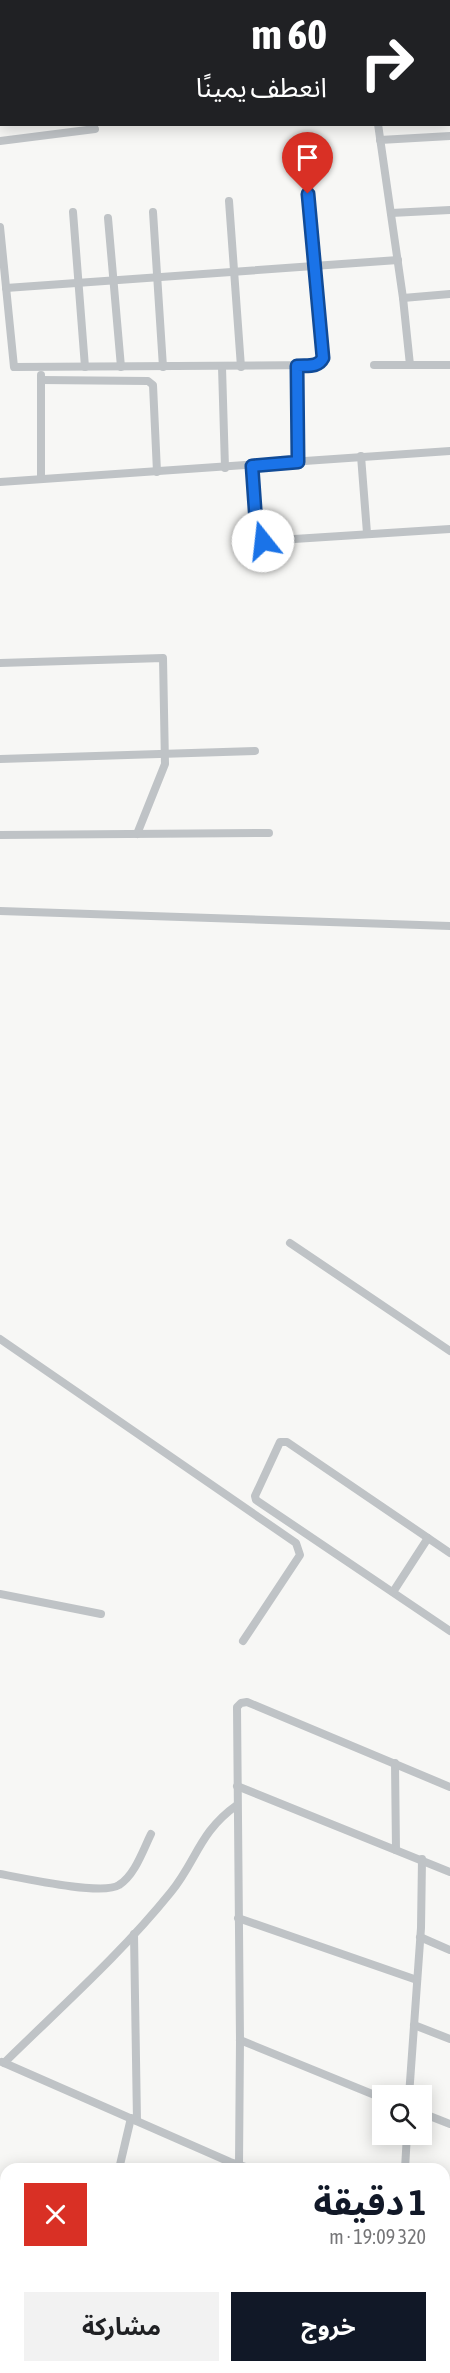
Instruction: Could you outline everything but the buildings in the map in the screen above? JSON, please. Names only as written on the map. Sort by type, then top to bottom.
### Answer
[{"type":"street","points":[[378,126],[398,260],[410,365]]},
{"type":"street","points":[[0,141],[95,129]]},
{"type":"street","points":[[380,140],[450,136]]},
{"type":"street","points":[[0,227],[14,367],[315,365],[323,358],[308,194]]},
{"type":"street","points":[[230,201],[241,367]]},
{"type":"street","points":[[391,213],[450,210]]},
{"type":"street","points":[[73,212],[85,368]]},
{"type":"street","points":[[153,212],[163,367]]},
{"type":"street","points":[[108,218],[121,367]]},
{"type":"street","points":[[6,288],[398,260]]},
{"type":"street","points":[[403,298],[450,294]]},
{"type":"street","points":[[374,365],[450,365]]},
{"type":"street","points":[[297,366],[298,462]]},
{"type":"street","points":[[222,367],[225,468]]},
{"type":"street","points":[[41,368],[41,479]]},
{"type":"street","points":[[41,380],[148,381],[153,385],[157,472]]},
{"type":"street","points":[[0,482],[450,451]]},
{"type":"street","points":[[361,456],[367,533]]},
{"type":"street","points":[[252,466],[259,540],[450,529]]},
{"type":"street","points":[[0,663],[162,657],[164,660],[166,752],[164,767],[137,834]]},
{"type":"street","points":[[0,759],[255,751]]},
{"type":"street","points":[[0,835],[269,833]]},
{"type":"street","points":[[0,911],[450,926]]},
{"type":"street","points":[[290,1243],[450,1351]]},
{"type":"street","points":[[0,1339],[296,1543],[300,1555],[243,1641]]},
{"type":"street","points":[[450,1553],[287,1442],[280,1442],[254,1498],[450,1631]]},
{"type":"street","points":[[393,1592],[428,1538]]},
{"type":"street","points":[[0,1594],[101,1614]]},
{"type":"street","points":[[233,2163],[240,2040],[237,1707],[247,1702],[450,1787]]},
{"type":"street","points":[[395,1763],[396,1850]]},
{"type":"street","points":[[237,1786],[450,1872]]},
{"type":"street","points":[[229,2163],[2,2062],[134,1934],[173,1890],[208,1831],[221,1816],[237,1805]]},
{"type":"street","points":[[0,1874],[101,1889],[118,1886],[131,1873],[151,1834]]},
{"type":"street","points":[[410,2085],[420,1937],[422,1859]]},
{"type":"street","points":[[238,1918],[417,1980]]},
{"type":"street","points":[[120,2163],[134,2119],[134,1934]]},
{"type":"street","points":[[420,1937],[450,1950]]},
{"type":"street","points":[[414,2025],[450,2039]]},
{"type":"street","points":[[240,2040],[372,2094]]},
{"type":"street","points":[[432,2117],[450,2124]]},
{"type":"street","points":[[405,2163],[406,2145]]},
{"type":"route","points":[[263,541],[257,537],[252,466],[298,462],[297,366],[315,365],[323,358],[308,194]]}]
